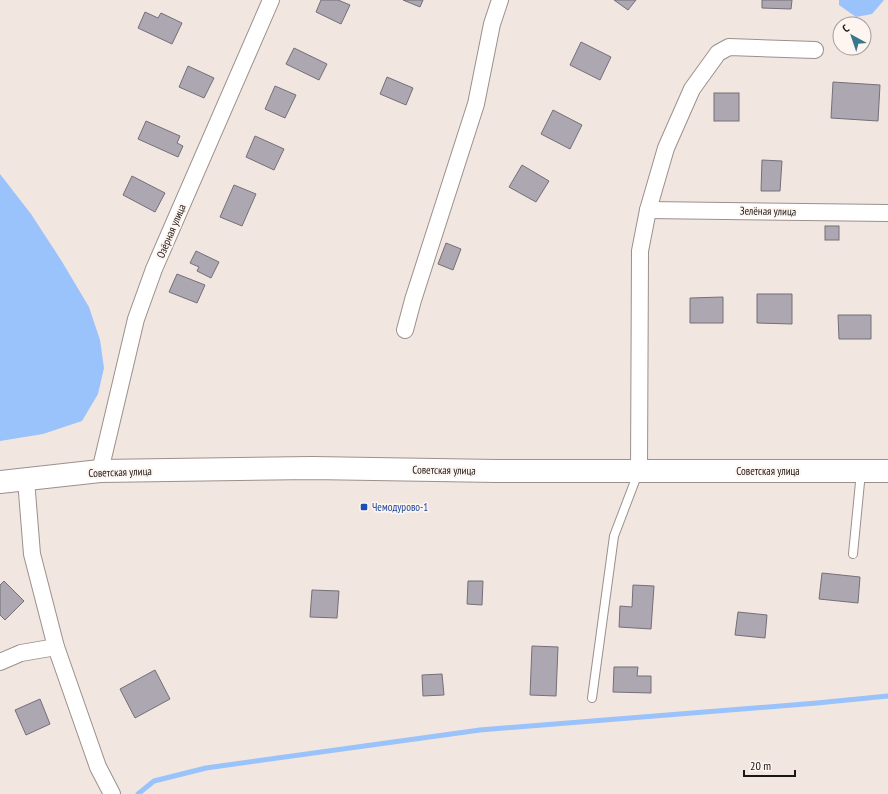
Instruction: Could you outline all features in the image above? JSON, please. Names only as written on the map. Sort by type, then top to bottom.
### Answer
[{"type":"street","name":"Озёрная улица","points":[[100,471],[136,319],[154,269],[271,0]]},
{"type":"street","points":[[405,330],[413,300],[476,104],[492,24],[500,0]]},
{"type":"street","points":[[639,470],[640,251],[648,210],[666,148],[692,89],[718,53],[729,47],[815,50]]},
{"type":"street","name":"Зелёная улица","points":[[648,210],[888,212]]},
{"type":"street","name":"Советская улица","points":[[0,482],[100,471],[312,468],[496,471],[888,471]]},
{"type":"street","points":[[26,480],[32,554],[56,647],[98,767],[112,794]]},
{"type":"street","points":[[0,662],[21,653],[56,647]]},
{"type":"lane","points":[[592,698],[614,536],[639,470]]},
{"type":"lane","points":[[853,554],[861,471]]},
{"type":"water","points":[[839,0],[884,0],[872,14],[861,16],[855,16],[839,5]]},
{"type":"water","points":[[0,174],[31,214],[89,307],[100,340],[104,368],[98,394],[82,421],[43,434],[0,441]]},
{"type":"building","points":[[321,0],[338,0],[350,5],[341,24],[316,12]]},
{"type":"building","points":[[403,0],[423,0],[420,7]]},
{"type":"building","points":[[614,0],[636,0],[628,10]]},
{"type":"building","points":[[762,0],[792,0],[791,9],[762,8]]},
{"type":"building","points":[[145,12],[158,18],[161,13],[182,23],[172,44],[138,28]]},
{"type":"building","points":[[581,42],[611,57],[600,80],[570,65]]},
{"type":"building","points":[[294,48],[327,64],[319,80],[286,64]]},
{"type":"building","points":[[188,66],[214,78],[204,98],[179,87]]},
{"type":"building","points":[[387,77],[413,88],[406,105],[380,94]]},
{"type":"building","points":[[833,82],[880,85],[878,121],[831,118]]},
{"type":"building","points":[[275,86],[296,95],[285,118],[265,109]]},
{"type":"building","points":[[714,93],[739,93],[739,121],[714,121]]},
{"type":"building","points":[[553,110],[582,125],[570,149],[541,134]]},
{"type":"building","points":[[146,121],[180,136],[177,143],[183,146],[178,157],[138,139]]},
{"type":"building","points":[[255,136],[284,149],[274,170],[246,157]]},
{"type":"building","points":[[762,160],[782,161],[780,191],[761,191]]},
{"type":"building","points":[[522,165],[549,181],[536,202],[509,187]]},
{"type":"building","points":[[132,176],[165,193],[155,212],[123,195]]},
{"type":"building","points":[[234,185],[256,194],[242,226],[220,217]]},
{"type":"building","points":[[825,226],[839,226],[839,240],[825,240]]},
{"type":"building","points":[[446,243],[461,249],[453,270],[438,264]]},
{"type":"building","points":[[196,251],[219,262],[211,278],[197,271],[199,267],[190,263]]},
{"type":"building","points":[[177,274],[205,285],[197,303],[169,292]]},
{"type":"building","points":[[757,294],[792,294],[792,324],[757,323]]},
{"type":"building","points":[[723,297],[723,323],[690,323],[690,298]]},
{"type":"building","points":[[838,315],[871,315],[871,339],[839,339]]},
{"type":"building","points":[[822,573],[860,577],[858,603],[819,599]]},
{"type":"building","points":[[4,581],[24,601],[5,620],[0,615],[0,585]]},
{"type":"building","points":[[468,581],[483,581],[482,605],[467,604]]},
{"type":"building","points":[[633,585],[654,586],[651,629],[619,627],[620,606],[632,607]]},
{"type":"building","points":[[312,590],[339,591],[337,618],[310,617]]},
{"type":"building","points":[[738,612],[767,615],[765,638],[735,635]]},
{"type":"building","points":[[532,646],[558,647],[556,696],[530,695]]},
{"type":"building","points":[[614,667],[638,667],[637,676],[651,676],[651,693],[613,692]]},
{"type":"building","points":[[155,670],[170,699],[135,718],[120,689]]},
{"type":"building","points":[[442,674],[444,695],[423,696],[422,675]]},
{"type":"building","points":[[40,699],[50,724],[26,735],[15,710]]},
{"type":"waterway","points":[[138,794],[154,781],[206,768],[480,730],[888,696]]},
{"type":"place","name":"Чемодурово-1","points":[[364,507]]}]
